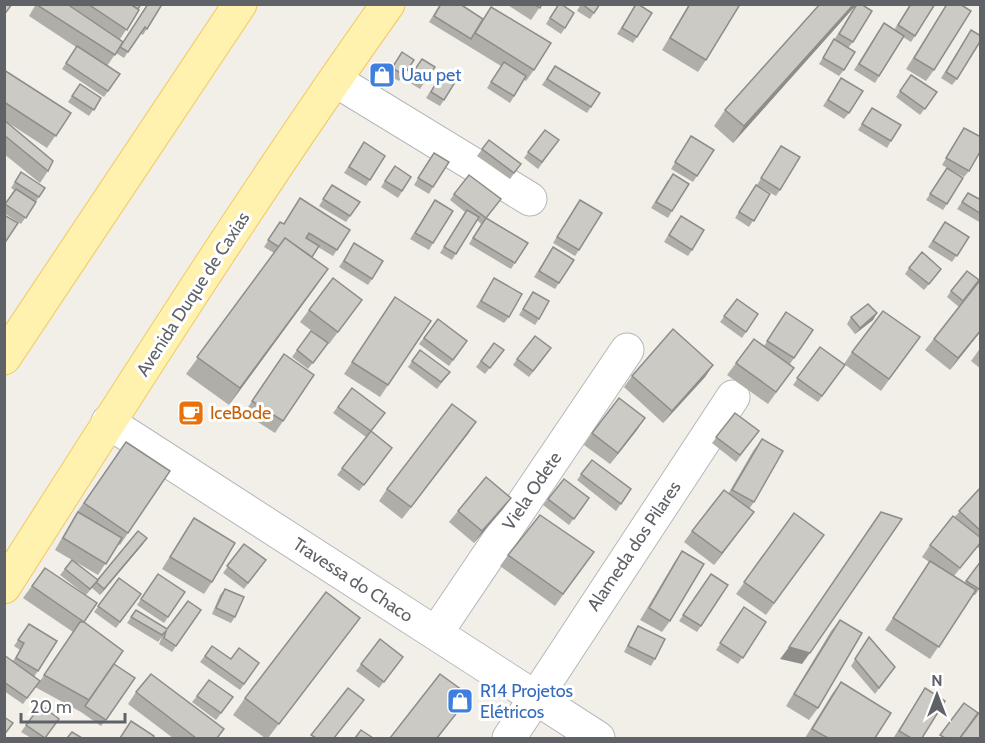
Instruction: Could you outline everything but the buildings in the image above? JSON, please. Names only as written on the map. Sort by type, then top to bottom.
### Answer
[{"type":"main road","points":[[6,352],[240,4]]},
{"type":"main road","name":"Avenida Duque de Caxias","points":[[4,587],[108,422],[388,4]]},
{"type":"street","points":[[335,80],[530,199]]},
{"type":"street","name":"Viela Odete","points":[[436,633],[627,350]]},
{"type":"street","name":"Alameda dos Pilares","points":[[508,738],[733,397]]},
{"type":"street","name":"Travessa do Chaco","points":[[108,422],[598,738]]},
{"type":"place","name":"Uau pet","points":[[382,75]]},
{"type":"place","name":"IceBode","points":[[191,413]]},
{"type":"place","name":"R14 Projetos Elétricos","points":[[460,701]]}]
